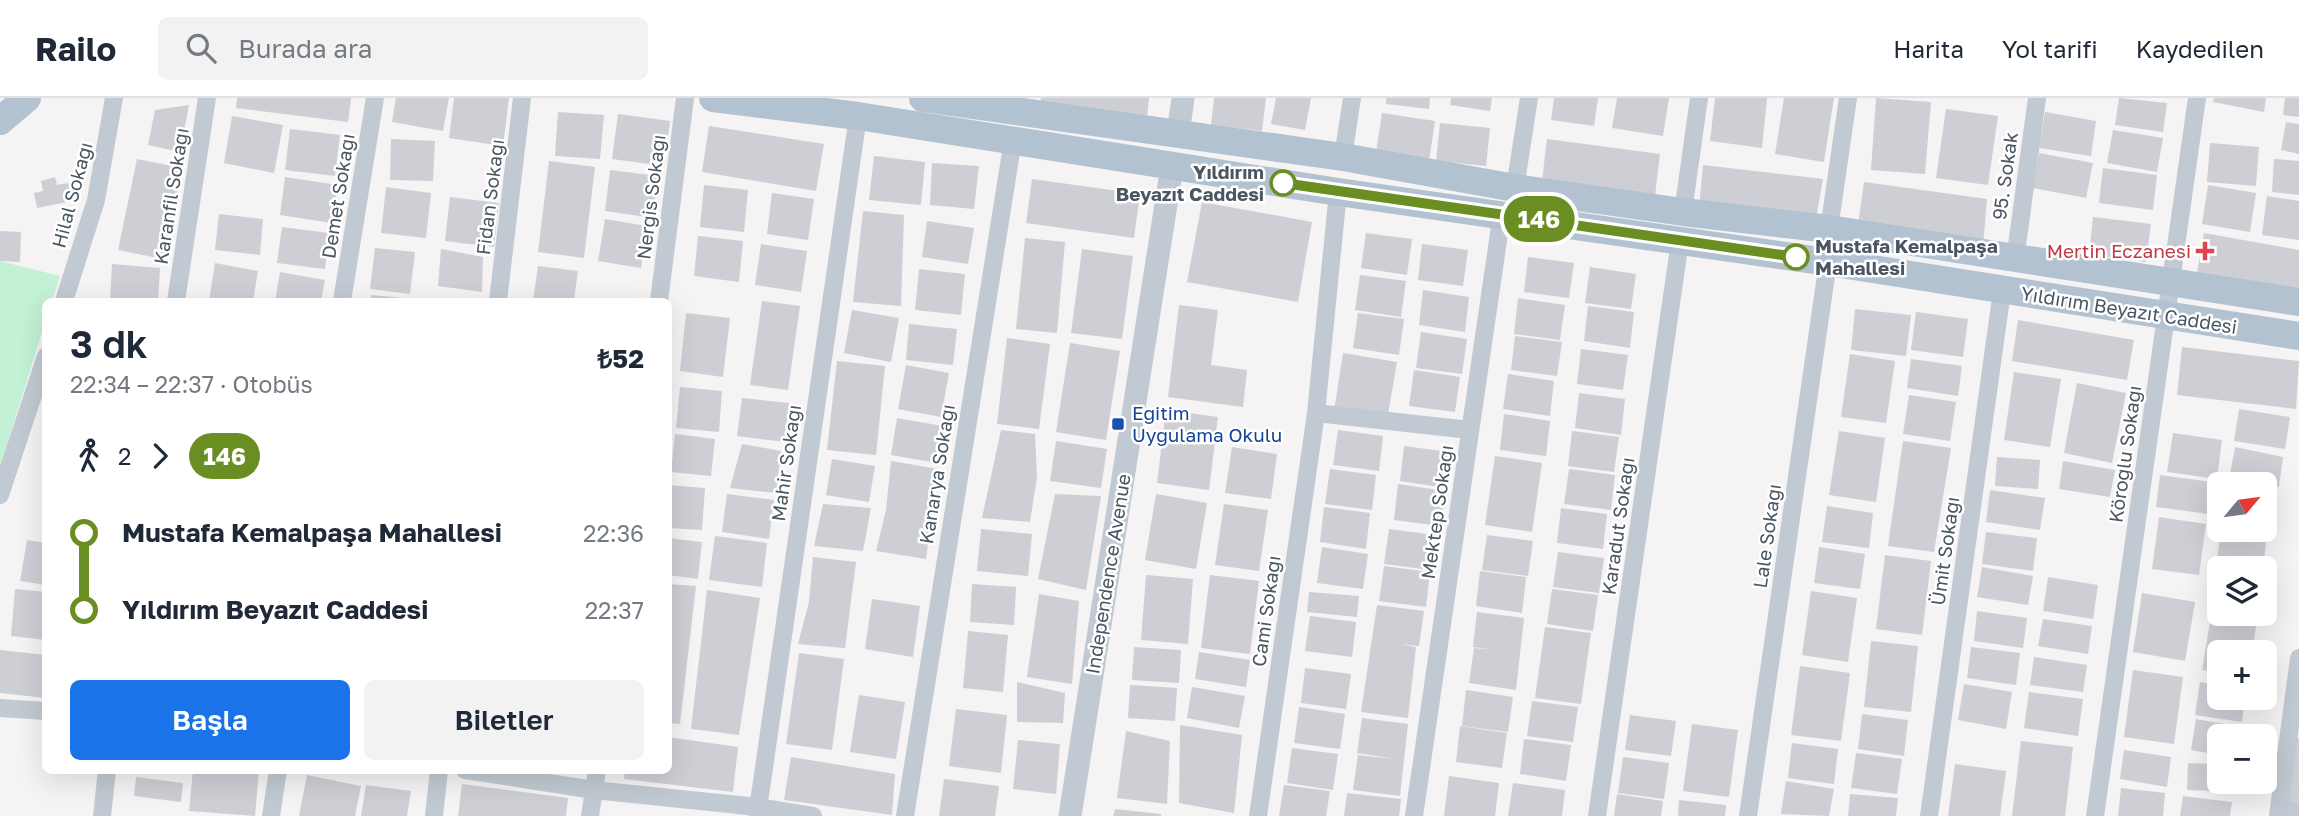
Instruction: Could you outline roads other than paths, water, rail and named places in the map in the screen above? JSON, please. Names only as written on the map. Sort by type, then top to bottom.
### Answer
[{"type":"main road","points":[[0,121],[27,98]]},
{"type":"main road","name":"Yıldırım Beyazıt Caddesi","points":[[713,98],[858,116],[1338,192],[1502,213],[2299,336]]},
{"type":"main road","name":"Yıldırım Beyazıt Caddesi","points":[[923,98],[1006,104],[1178,134],[1343,157],[1515,188],[1829,229],[2299,302]]},
{"type":"main road","points":[[1172,166],[1178,134]]},
{"type":"street","name":"Hilal Sokağı","points":[[65,298],[96,200],[114,98]]},
{"type":"street","name":"Karanfil Sokağı","points":[[176,298],[207,98]]},
{"type":"street","name":"Demet Sokağı","points":[[342,298],[375,98]]},
{"type":"street","name":"Fidan Sokağı","points":[[498,298],[522,98]]},
{"type":"street","name":"Nergis Sokağı","points":[[659,298],[685,98]]},
{"type":"street","points":[[1178,134],[1183,98]]},
{"type":"street","points":[[1343,157],[1352,98]]},
{"type":"street","points":[[1515,188],[1528,98]]},
{"type":"street","points":[[1683,212],[1699,98]]},
{"type":"street","points":[[1829,229],[1848,98]]},
{"type":"street","name":"95. Sokak","points":[[2015,260],[2037,98]]},
{"type":"street","name":"Köroğlu Sokağı","points":[[2095,816],[2197,98]]},
{"type":"street","name":"Mahir Sokağı","points":[[757,811],[858,116]]},
{"type":"street","name":"Kanarya Sokağı","points":[[905,816],[1013,140]]},
{"type":"street","name":"Independence Avenue","points":[[1070,816],[1172,166]]},
{"type":"street","name":"Cami Sokağı","points":[[1258,816],[1316,413],[1338,192]]},
{"type":"street","name":"Mektep Sokağı","points":[[1414,816],[1502,213]]},
{"type":"street","name":"Karadut Sokağı","points":[[1597,816],[1680,242]]},
{"type":"street","name":"Lale Sokağı","points":[[1748,816],[1828,262]]},
{"type":"street","name":"Ümit Sokağı","points":[[1929,816],[2002,291]]},
{"type":"street","points":[[0,495],[42,368]]},
{"type":"street","points":[[1316,413],[1471,430]]},
{"type":"street","points":[[2299,659],[2279,812],[2299,813]]},
{"type":"street","points":[[0,708],[42,711]]},
{"type":"street","points":[[102,816],[107,774]]},
{"type":"street","points":[[271,816],[277,774]]},
{"type":"street","points":[[434,816],[439,774]]},
{"type":"street","points":[[492,774],[594,790],[813,816]]},
{"type":"street","points":[[590,816],[596,774]]},
{"type":"place","name":"Yıldırım Beyazıt Caddesi","points":[[1283,183]]},
{"type":"place","name":"Mertin Eczanesi","points":[[2205,251]]},
{"type":"place","name":"Mustafa Kemalpaşa Mahallesi","points":[[1796,257]]},
{"type":"place","name":"Eğitim Uygulama Okulu","points":[[1118,424]]}]
